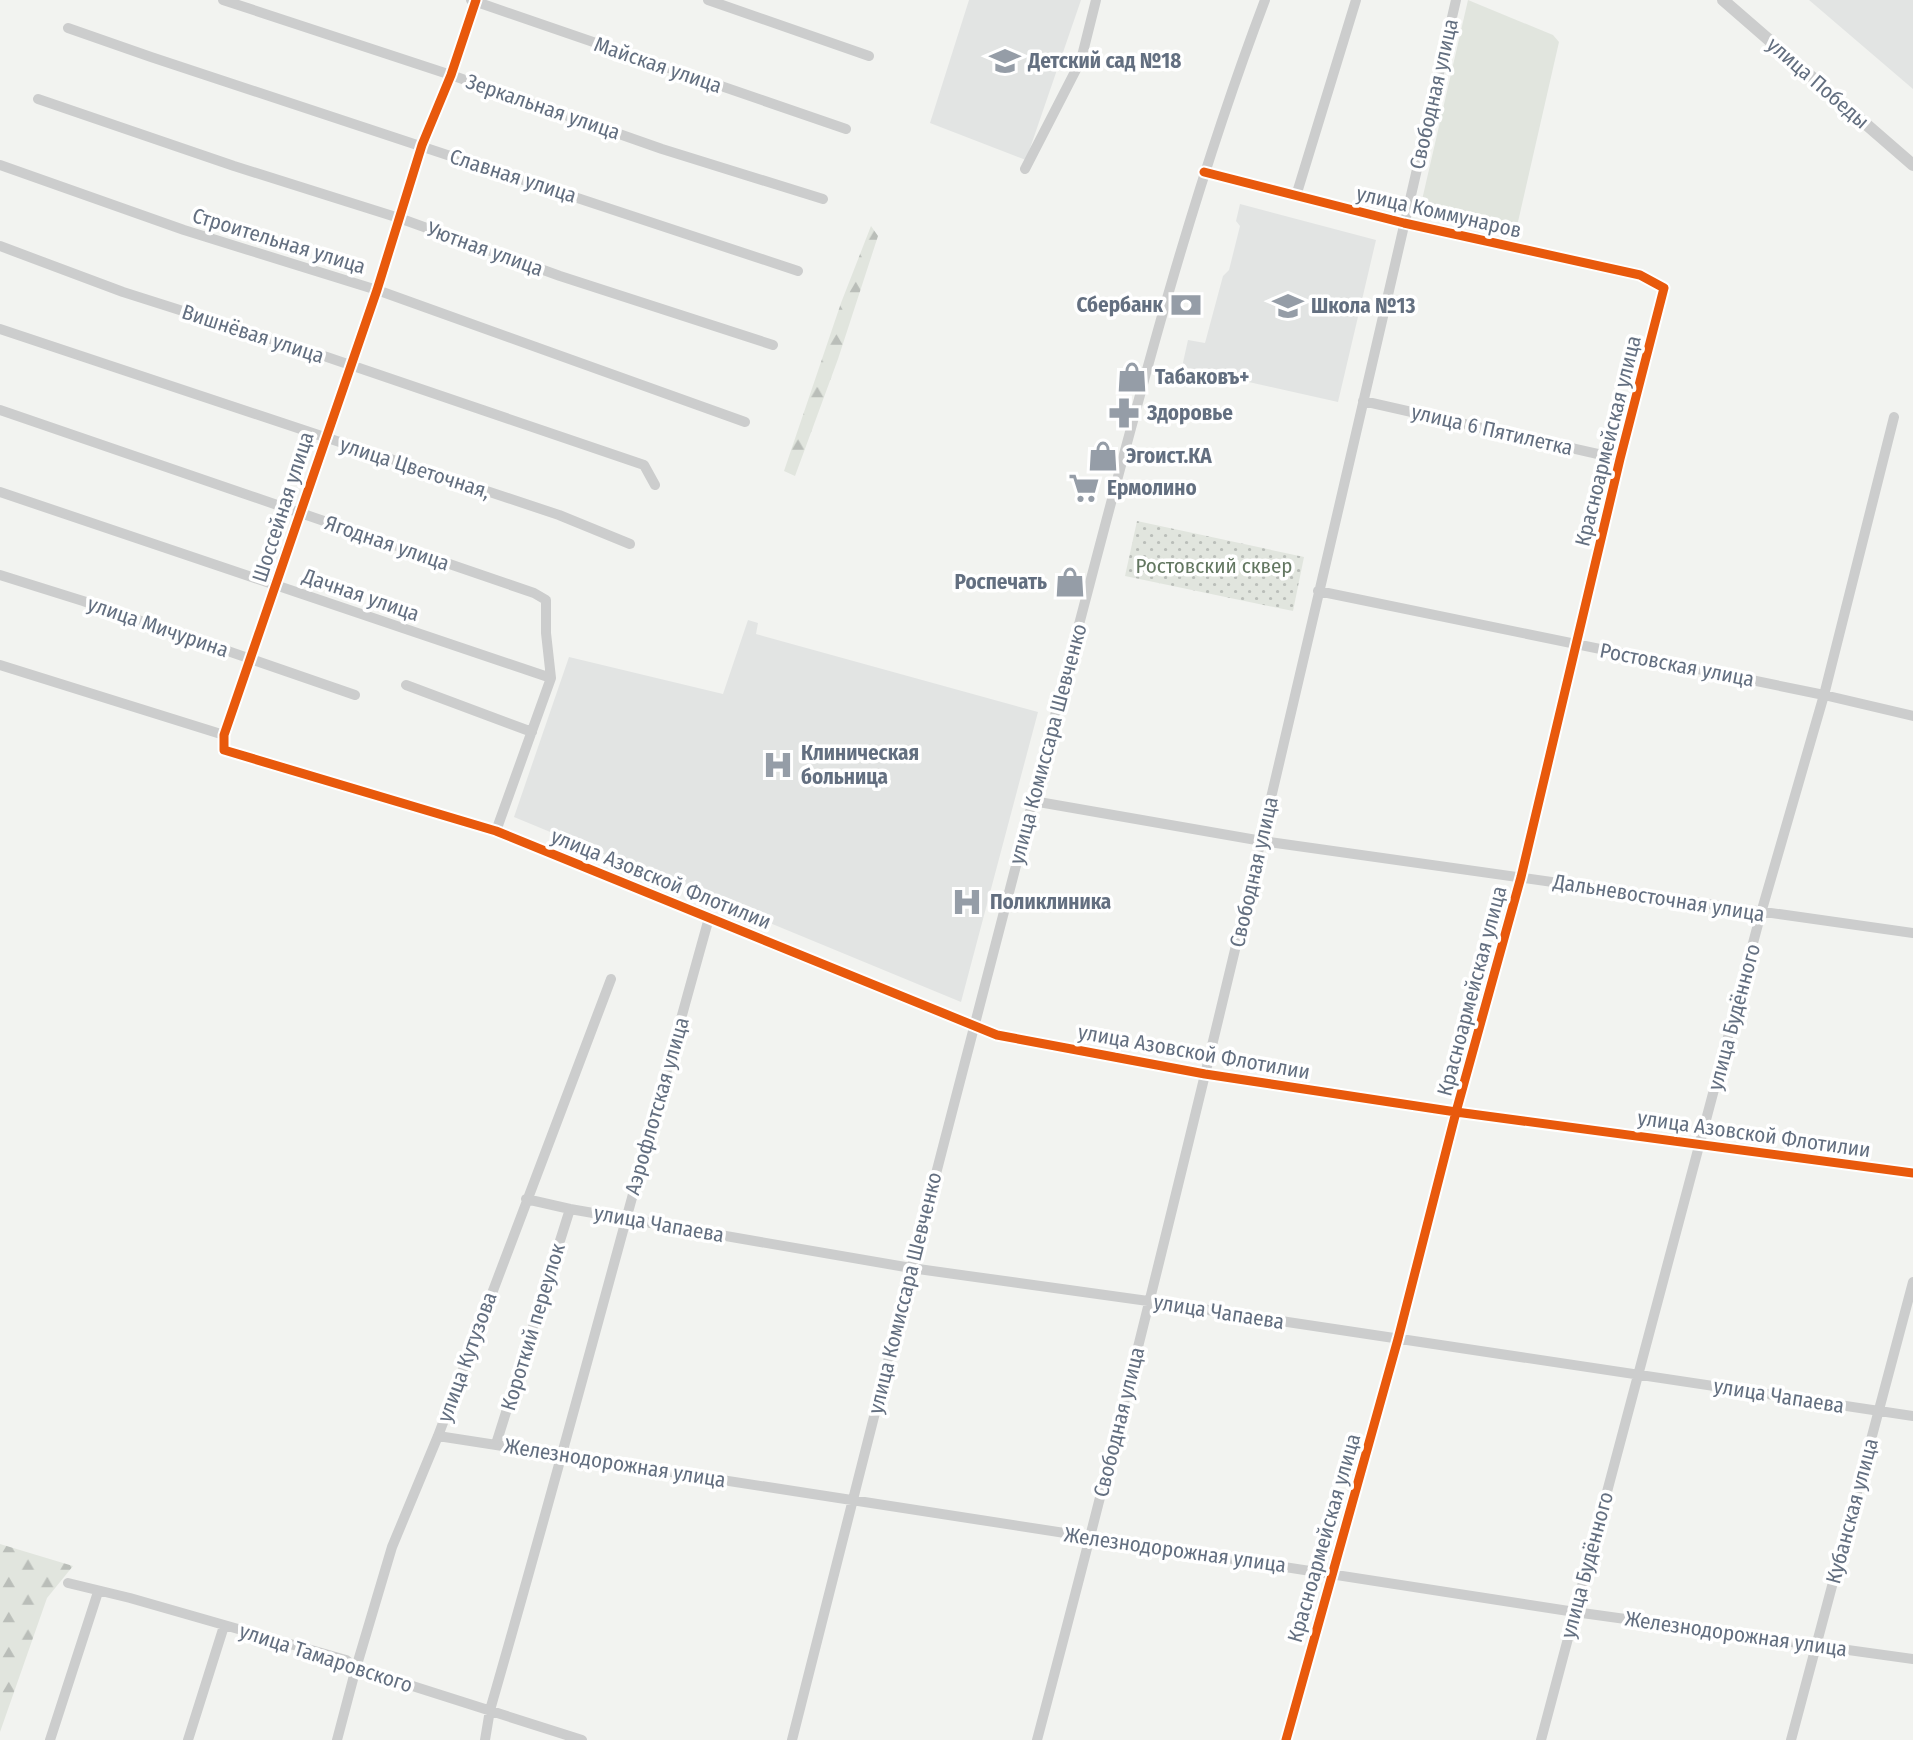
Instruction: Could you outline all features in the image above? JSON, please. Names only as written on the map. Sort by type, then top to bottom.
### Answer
[{"type":"street","name":"Зеркальная улица","points":[[223,0],[451,75],[662,149],[824,199]]},
{"type":"street","points":[[708,0],[869,56]]},
{"type":"street","points":[[1025,169],[1081,60],[1096,0]]},
{"type":"street","name":"улица Комиссара Шевченко","points":[[792,1740],[973,1027],[1144,380],[1204,172],[1265,0]]},
{"type":"street","points":[[1296,196],[1356,0]]},
{"type":"street","name":"Свободная улица","points":[[1037,1740],[1091,1538],[1262,841],[1455,0]]},
{"type":"street","name":"улица Победы","points":[[1723,0],[1913,165]]},
{"type":"street","name":"Шоссейная улица","points":[[224,735],[377,290],[422,145],[451,75],[474,1]]},
{"type":"street","name":"Майская улица","points":[[474,1],[846,129]]},
{"type":"street","name":"Славная улица","points":[[68,28],[797,271]]},
{"type":"street","name":"Уютная улица","points":[[38,99],[234,166],[399,218],[560,276],[773,345]]},
{"type":"street","name":"Строительная улица","points":[[0,166],[184,230],[377,290],[745,422]]},
{"type":"street","name":"улица Коммунаров","points":[[1204,172],[1404,223],[1640,275],[1664,288]]},
{"type":"street","name":"Вишнёвая улица","points":[[0,246],[123,292],[644,466],[655,485]]},
{"type":"street","name":"Красноармейская улица","points":[[1286,1740],[1398,1339],[1456,1112],[1521,877],[1620,459],[1664,288]]},
{"type":"street","name":"улица Цветочная,","points":[[0,329],[559,515],[630,544]]},
{"type":"street","name":"улица 6 Пятилетка","points":[[1363,401],[1620,459]]},
{"type":"street","name":"Ягодная улица","points":[[0,410],[534,593],[547,600],[546,633],[551,678],[500,833]]},
{"type":"street","name":"улица Будённого","points":[[1541,1740],[1761,913],[1824,695],[1894,417]]},
{"type":"street","name":"Дачная улица","points":[[0,492],[551,678]]},
{"type":"street","name":"улица Мичурина","points":[[0,575],[355,695]]},
{"type":"street","name":"Ростовская улица","points":[[1318,591],[1824,695],[1913,716]]},
{"type":"street","points":[[0,665],[224,735],[224,750],[500,833]]},
{"type":"street","points":[[406,685],[532,732]]},
{"type":"street","name":"Дальневосточная улица","points":[[1033,801],[1262,841],[1913,933]]},
{"type":"street","name":"улица Азовской Флотилии","points":[[500,833],[997,1035],[1205,1074],[1456,1112],[1913,1173]]},
{"type":"street","name":"Аэрофлотская улица","points":[[485,1740],[490,1710],[563,1454],[709,918]]},
{"type":"street","name":"улица Кутузова","points":[[337,1740],[391,1547],[438,1436],[611,979]]},
{"type":"street","name":"улица Чапаева","points":[[526,1199],[911,1268],[1913,1416]]},
{"type":"street","name":"Короткий переулок","points":[[496,1444],[570,1209]]},
{"type":"street","name":"Кубанская улица","points":[[1791,1740],[1913,1282]]},
{"type":"street","name":"Железнодорожная улица","points":[[438,1436],[1575,1612],[1913,1659]]},
{"type":"street","name":"улица Тамаровского","points":[[68,1583],[346,1660],[356,1668],[582,1740]]},
{"type":"street","points":[[50,1740],[98,1592]]},
{"type":"street","points":[[188,1740],[224,1626]]},
{"type":"shaded area","name":"Детский сад №18","points":[[969,0],[1081,0],[1026,160],[930,123]]},
{"type":"shaded area","points":[[1809,0],[1913,0],[1913,89]]},
{"type":"shaded area","name":"Школа №13","points":[[1240,204],[1376,240],[1338,402],[1182,367],[1188,340],[1205,343],[1223,276],[1229,270],[1240,226],[1236,221]]},
{"type":"shaded area","name":"Клиническая больница","points":[[748,620],[758,623],[756,634],[1038,712],[961,1002],[514,817],[569,657],[723,694]]},
{"type":"green space","points":[[1468,0],[1553,35],[1559,42],[1515,235],[1419,213]]},
{"type":"green space","points":[[871,226],[878,236],[838,359],[795,476],[784,471],[841,303]]},
{"type":"green space","name":"Ростовский сквер","points":[[1137,521],[1304,557],[1293,611],[1125,576]]},
{"type":"green space","points":[[0,1544],[73,1566],[47,1598],[0,1732]]},
{"type":"cycle path","points":[[476,0],[451,75],[422,145],[377,290],[224,735],[224,750],[496,831],[997,1035],[1205,1074],[1456,1112],[1913,1173]]},
{"type":"cycle path","points":[[1204,172],[1404,223],[1640,275],[1664,288],[1620,459],[1521,877],[1456,1112],[1398,1339],[1286,1740]]},
{"type":"place","name":"Детский сад №18","points":[[1005,61]]},
{"type":"place","name":"Сбербанк","points":[[1186,305]]},
{"type":"place","name":"Школа №13","points":[[1288,306]]},
{"type":"place","name":"Табаковъ+","points":[[1132,377]]},
{"type":"place","name":"Здоровье","points":[[1124,413]]},
{"type":"place","name":"Эгоист.КА","points":[[1103,456]]},
{"type":"place","name":"Ермолино","points":[[1084,488]]},
{"type":"place","name":"Роспечать","points":[[1070,582]]},
{"type":"place","name":"Клиническая больница","points":[[778,765]]},
{"type":"place","name":"Поликлиника","points":[[967,902]]}]
